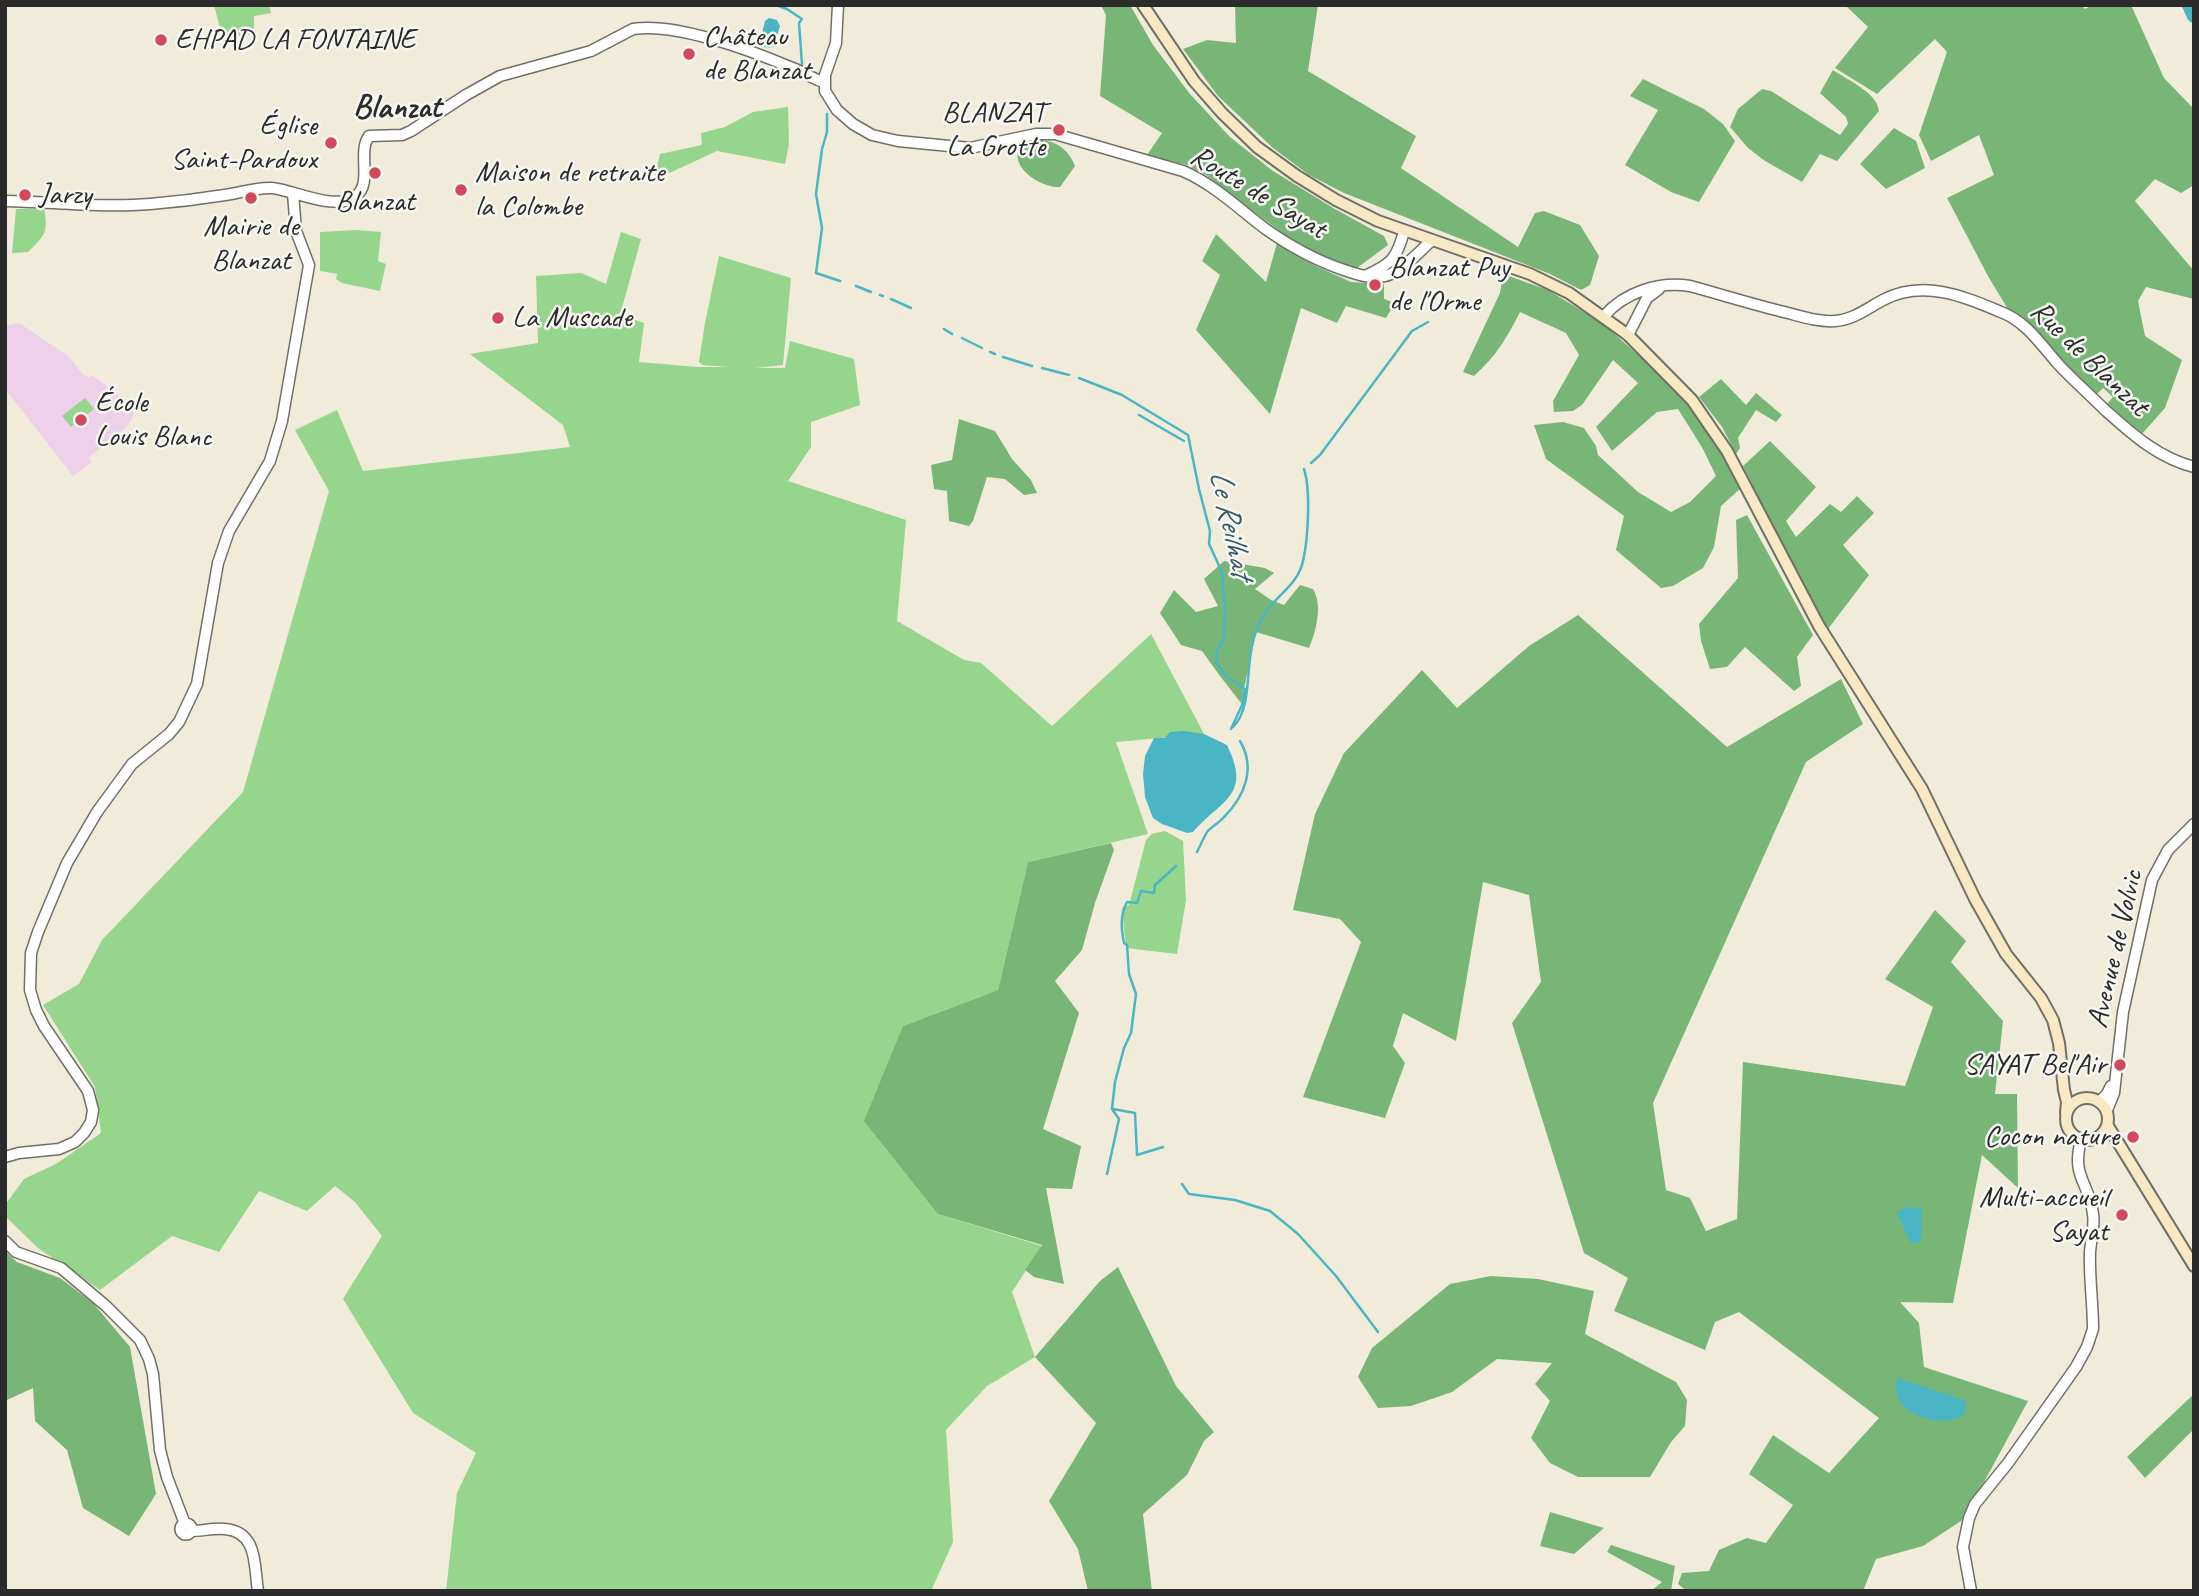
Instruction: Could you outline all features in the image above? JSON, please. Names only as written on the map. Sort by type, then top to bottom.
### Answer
[{"type":"main road","points":[[1143,5],[1194,81],[1222,113],[1257,147],[1297,176],[1377,221],[1530,274],[1569,293],[1628,335],[1692,400],[1727,451],[1819,626],[1923,789],[1975,899],[2006,954],[2042,998],[2056,1030],[2067,1102],[2065,1120],[2068,1129],[2081,1140],[2089,1141],[2104,1131]]},
{"type":"main road","points":[[2062,1078],[2075,1096],[2103,1106],[2104,1131],[2126,1155],[2194,1266]]},
{"type":"main road","points":[[2066,1113],[2071,1104],[2085,1098]]},
{"type":"street","points":[[5,201],[116,206],[188,201],[254,189],[277,189],[308,198],[343,201],[354,198],[363,184],[365,145],[369,135],[402,135],[500,76],[591,51],[632,29],[650,27],[706,38],[765,57],[824,82],[836,43],[838,5]]},
{"type":"street","name":"Route de Sayat","points":[[824,82],[825,91],[837,110],[853,124],[885,139],[970,148],[1036,134],[1055,134],[1183,171],[1211,185],[1268,230],[1295,247],[1338,268],[1364,276],[1378,278],[1393,274],[1432,240]]},
{"type":"street","points":[[5,1157],[59,1149],[75,1142],[85,1133],[91,1122],[93,1110],[88,1091],[36,1010],[30,990],[31,953],[67,863],[91,822],[132,764],[169,734],[179,722],[197,684],[218,563],[229,531],[270,461],[282,421],[309,265],[296,231],[293,193]]},
{"type":"street","points":[[1364,276],[1393,260],[1404,231]]},
{"type":"street","points":[[1628,335],[1647,298],[1666,286]]},
{"type":"street","name":"Rue de Blanzat","points":[[1604,316],[1613,305],[1627,297],[1666,286],[1690,286],[1787,313],[1830,321],[1847,319],[1904,292],[1933,289],[2004,313],[2018,321],[2078,385],[2137,439],[2163,455],[2194,467]]},
{"type":"street","name":"Avenue de Volvic","points":[[2103,1106],[2114,1093],[2129,986],[2152,880],[2168,850],[2194,824]]},
{"type":"street","points":[[1971,1591],[1963,1546],[1975,1504],[2008,1463],[2076,1367],[2093,1329],[2090,1277],[2094,1214],[2077,1169],[2076,1157],[2081,1140]]},
{"type":"street","points":[[5,1241],[16,1252],[61,1268],[140,1339],[153,1374],[160,1450],[167,1477],[188,1527],[221,1529],[240,1533],[247,1538],[251,1546],[258,1591]]},
{"type":"shaded area","name":"École Louis Blanc","points":[[19,323],[68,356],[83,374],[89,378],[92,375],[128,402],[133,410],[133,417],[126,428],[89,457],[92,462],[73,476],[5,389],[5,326]]},
{"type":"green space","points":[[214,5],[269,5],[271,13],[254,16],[254,34],[217,39],[216,34],[221,32]]},
{"type":"green space","points":[[1101,5],[1130,5],[1153,45],[1190,94],[1230,137],[1273,171],[1384,236],[1388,245],[1357,268],[1337,263],[1298,245],[1206,175],[1187,165],[1147,155],[1162,133],[1100,96],[1106,15]]},
{"type":"green space","points":[[1235,5],[1318,5],[1308,71],[1416,136],[1401,168],[1518,247],[1535,213],[1544,211],[1580,225],[1599,256],[1590,285],[1581,290],[1550,274],[1344,193],[1309,175],[1273,148],[1218,96],[1183,49],[1207,40],[1236,43]]},
{"type":"green space","points":[[1845,5],[2081,5],[2085,9],[2092,5],[2131,5],[2164,78],[2194,109],[2194,185],[2181,193],[2155,179],[2135,201],[2194,271],[2194,299],[2146,287],[2138,301],[2145,336],[2182,360],[2165,408],[2141,435],[2107,404],[2113,397],[2103,388],[2097,394],[2076,377],[2032,326],[2009,311],[1947,198],[1994,175],[1979,135],[1931,161],[1919,135],[1947,52],[1935,39],[1877,94],[1835,68],[1868,27]]},
{"type":"green space","points":[[1833,70],[1867,92],[1879,111],[1837,161],[1820,154],[1802,182],[1765,161],[1748,148],[1730,127],[1738,109],[1762,89],[1771,91],[1840,135],[1848,124],[1846,117],[1820,93]]},
{"type":"green space","points":[[1643,79],[1704,109],[1723,124],[1735,141],[1699,202],[1671,192],[1625,165],[1658,110],[1630,96]]},
{"type":"green space","points":[[788,107],[789,144],[785,164],[717,151],[654,180],[660,154],[702,145],[701,133],[725,127],[753,112]]},
{"type":"green space","points":[[1894,128],[1916,141],[1925,168],[1886,189],[1860,164]]},
{"type":"green space","points":[[1036,140],[1055,143],[1065,150],[1072,160],[1075,166],[1060,187],[1035,180],[1020,166],[1018,148],[1022,143]]},
{"type":"green space","points":[[16,209],[44,209],[44,234],[28,252],[12,253]]},
{"type":"green space","points":[[320,232],[381,232],[378,261],[386,264],[380,291],[342,283],[336,279],[337,274],[320,271]]},
{"type":"green space","points":[[621,232],[641,239],[620,315],[644,323],[639,362],[728,367],[703,365],[699,362],[719,256],[791,278],[783,365],[756,368],[785,368],[790,341],[854,359],[860,405],[811,422],[811,447],[788,481],[906,520],[897,621],[964,660],[981,663],[1052,726],[1151,634],[1204,734],[1116,742],[1148,834],[1028,862],[998,990],[903,1026],[938,1214],[1042,1246],[1012,1292],[1035,1357],[987,1386],[946,1430],[953,1542],[931,1591],[446,1591],[457,1493],[476,1453],[413,1413],[343,1299],[382,1236],[355,1202],[335,1186],[307,1211],[259,1191],[219,1252],[172,1236],[100,1290],[38,1248],[5,1216],[5,1205],[24,1179],[56,1164],[101,1133],[95,1087],[43,1005],[79,984],[102,940],[243,792],[329,491],[295,430],[337,410],[363,471],[570,447],[563,425],[470,354],[538,343],[536,276],[581,273],[606,284]]},
{"type":"green space","points":[[1216,234],[1266,282],[1277,243],[1316,266],[1351,282],[1384,284],[1384,299],[1395,303],[1386,318],[1346,306],[1337,323],[1301,308],[1270,414],[1196,330],[1220,275],[1202,261]]},
{"type":"green space","points":[[1503,274],[1548,290],[1602,323],[1677,389],[1699,414],[1727,458],[1741,488],[1721,506],[1714,547],[1703,568],[1673,586],[1661,588],[1616,550],[1624,516],[1546,459],[1534,425],[1563,422],[1584,428],[1596,446],[1598,455],[1638,492],[1671,512],[1690,502],[1716,476],[1678,409],[1657,412],[1612,451],[1596,427],[1638,383],[1613,360],[1582,405],[1573,411],[1554,412],[1553,401],[1579,355],[1566,333],[1520,312],[1489,361],[1474,376],[1463,372],[1500,293]]},
{"type":"green space","points":[[1721,379],[1746,405],[1756,393],[1782,415],[1776,422],[1756,410],[1738,438],[1740,448],[1736,454],[1722,427],[1699,397]]},
{"type":"green space","points":[[85,398],[94,409],[71,427],[62,416]]},
{"type":"green space","points":[[959,419],[995,431],[1012,459],[1031,480],[1037,493],[1024,495],[1005,479],[987,477],[969,526],[949,521],[947,491],[934,489],[931,465],[952,460]]},
{"type":"green space","points":[[1770,441],[1816,487],[1786,521],[1796,537],[1830,504],[1841,512],[1857,496],[1874,513],[1843,545],[1869,575],[1828,629],[1804,588],[1743,466]]},
{"type":"green space","points":[[1747,515],[1813,635],[1797,657],[1801,686],[1794,691],[1745,647],[1727,667],[1710,669],[1701,641],[1699,624],[1738,578],[1736,520]]},
{"type":"green space","points":[[1224,561],[1265,568],[1274,573],[1255,589],[1271,600],[1284,605],[1300,585],[1313,589],[1318,603],[1316,627],[1309,648],[1256,632],[1241,703],[1202,651],[1181,645],[1160,613],[1174,590],[1196,612],[1218,606],[1204,579]]},
{"type":"green space","points":[[1578,615],[1727,747],[1841,679],[1863,724],[1806,762],[1653,1103],[1666,1190],[1690,1198],[1706,1231],[1737,1219],[1743,1062],[1905,1086],[1933,1007],[1885,979],[1935,910],[1966,941],[1951,962],[2003,1021],[1995,1094],[2017,1094],[2018,1188],[1982,1155],[1953,1303],[1900,1302],[1919,1323],[1924,1367],[2028,1401],[1964,1519],[1923,1546],[1876,1559],[1863,1591],[1687,1591],[1678,1584],[1682,1573],[1709,1571],[1719,1550],[1747,1538],[1766,1543],[1793,1505],[1749,1474],[1773,1435],[1829,1473],[1879,1418],[1739,1312],[1715,1322],[1705,1350],[1614,1311],[1628,1278],[1584,1253],[1512,1023],[1541,982],[1529,895],[1483,882],[1456,1041],[1403,1013],[1393,1046],[1405,1063],[1385,1118],[1303,1097],[1361,942],[1340,919],[1293,910],[1315,814],[1344,753],[1422,670],[1457,708],[1529,646]]},
{"type":"green space","points":[[1165,831],[1183,841],[1186,900],[1177,954],[1126,948],[1122,908],[1129,905],[1146,840],[1152,834]]},
{"type":"green space","points":[[1111,843],[1114,850],[1082,950],[1055,981],[1079,1013],[1043,1129],[1081,1146],[1072,1189],[1046,1188],[1064,1284],[1034,1277],[1025,1270],[1042,1245],[938,1214],[864,1121],[903,1026],[998,990],[1028,862]]},
{"type":"green space","points":[[5,1251],[17,1262],[60,1278],[93,1303],[130,1347],[156,1494],[129,1536],[83,1508],[67,1450],[35,1421],[33,1388],[5,1401]]},
{"type":"green space","points":[[1118,1267],[1176,1386],[1214,1432],[1204,1441],[1187,1475],[1143,1514],[1152,1591],[1088,1591],[1078,1549],[1049,1501],[1096,1423],[1035,1357],[1100,1281]]},
{"type":"green space","points":[[1491,1276],[1538,1279],[1594,1291],[1585,1334],[1676,1382],[1687,1400],[1685,1426],[1671,1442],[1650,1477],[1578,1477],[1550,1463],[1531,1438],[1550,1401],[1535,1384],[1552,1363],[1497,1359],[1452,1392],[1411,1406],[1378,1408],[1358,1377],[1372,1348],[1450,1284]]},
{"type":"green space","points":[[2194,1394],[2194,1429],[2145,1478],[2127,1457]]},
{"type":"green space","points":[[1550,1512],[1604,1528],[1574,1554],[1540,1546]]},
{"type":"green space","points":[[1611,1545],[1675,1566],[1671,1591],[1651,1591],[1662,1582],[1607,1552]]},
{"type":"water","points":[[769,18],[777,20],[780,26],[774,46],[769,48],[762,46],[760,41],[765,21]]},
{"type":"water","points":[[1170,732],[1204,734],[1227,745],[1236,775],[1235,786],[1230,795],[1193,832],[1187,833],[1153,818],[1145,797],[1143,774],[1145,756],[1154,738],[1165,738]]},
{"type":"water","points":[[1907,1207],[1922,1209],[1921,1241],[1911,1244],[1897,1212]]},
{"type":"water","points":[[1898,1378],[1966,1401],[1965,1413],[1956,1419],[1944,1421],[1918,1416],[1900,1401],[1896,1390]]},
{"type":"waterway","name":"Le Reilhat","points":[[776,5],[802,19],[799,23],[802,64]]},
{"type":"waterway","points":[[2189,5],[2194,16]]},
{"type":"waterway","name":"Le Reilhat","points":[[827,114],[827,132],[816,194],[822,228],[816,273],[840,281]]},
{"type":"waterway","name":"Le Reilhat","points":[[856,286],[871,292]]},
{"type":"waterway","name":"Le Reilhat","points":[[891,299],[911,308]]},
{"type":"waterway","points":[[1311,463],[1320,455],[1412,331],[1428,322]]},
{"type":"waterway","name":"Le Reilhat","points":[[944,329],[952,334]]},
{"type":"waterway","name":"Le Reilhat","points":[[962,338],[982,348]]},
{"type":"waterway","name":"Le Reilhat","points":[[990,352],[995,354]]},
{"type":"waterway","name":"Le Reilhat","points":[[1003,357],[1032,366]]},
{"type":"waterway","name":"Le Reilhat","points":[[1042,368],[1069,375]]},
{"type":"waterway","name":"Le Reilhat","points":[[1079,378],[1122,395],[1188,435],[1210,531],[1209,544],[1222,572],[1224,639],[1217,651],[1216,663],[1226,676],[1245,689],[1242,705],[1231,729]]},
{"type":"waterway","points":[[1139,415],[1184,441]]},
{"type":"waterway","points":[[1233,727],[1239,719],[1246,697],[1251,648],[1258,625],[1296,578],[1303,561],[1308,515],[1308,489],[1304,469]]},
{"type":"waterway","name":"Le Reilhat","points":[[1197,852],[1207,832],[1231,809],[1243,791],[1248,771],[1245,751],[1240,741]]},
{"type":"waterway","name":"Le Reilhat","points":[[1107,1174],[1119,1119],[1112,1109],[1115,1082],[1131,1033],[1136,994],[1129,974],[1127,945],[1123,937],[1123,912],[1127,902],[1137,903],[1141,891],[1154,893],[1155,885],[1176,866]]},
{"type":"waterway","name":"Le Reilhat","points":[[1113,1109],[1135,1113],[1137,1155],[1163,1147]]},
{"type":"waterway","points":[[1182,1184],[1189,1194],[1235,1200],[1270,1211],[1298,1234],[1336,1276],[1378,1332]]},
{"type":"place","name":"EHPAD LA FONTAINE","points":[[161,40]]},
{"type":"place","name":"Château de Blanzat","points":[[689,54]]},
{"type":"place","name":"BLANZAT La Grotte","points":[[1059,130]]},
{"type":"place","name":"Église Saint-Pardoux","points":[[331,143]]},
{"type":"place","name":"Blanzat","points":[[375,173]]},
{"type":"place","name":"Maison de retraite la Colombe","points":[[461,190]]},
{"type":"place","name":"Jarzy","points":[[25,195]]},
{"type":"place","name":"Mairie de Blanzat","points":[[251,198]]},
{"type":"place","name":"Blanzat Puy de l'Orme","points":[[1375,285]]},
{"type":"place","name":"La Muscade","points":[[498,318]]},
{"type":"place","name":"École Louis Blanc","points":[[81,420]]},
{"type":"place","name":"SAYAT Bel'Air","points":[[2120,1065]]},
{"type":"place","name":"Cocon nature","points":[[2133,1137]]},
{"type":"place","name":"Multi-accueil Sayat","points":[[2122,1215]]},
{"type":"district","name":"Blanzat","points":[[397,108]]}]
